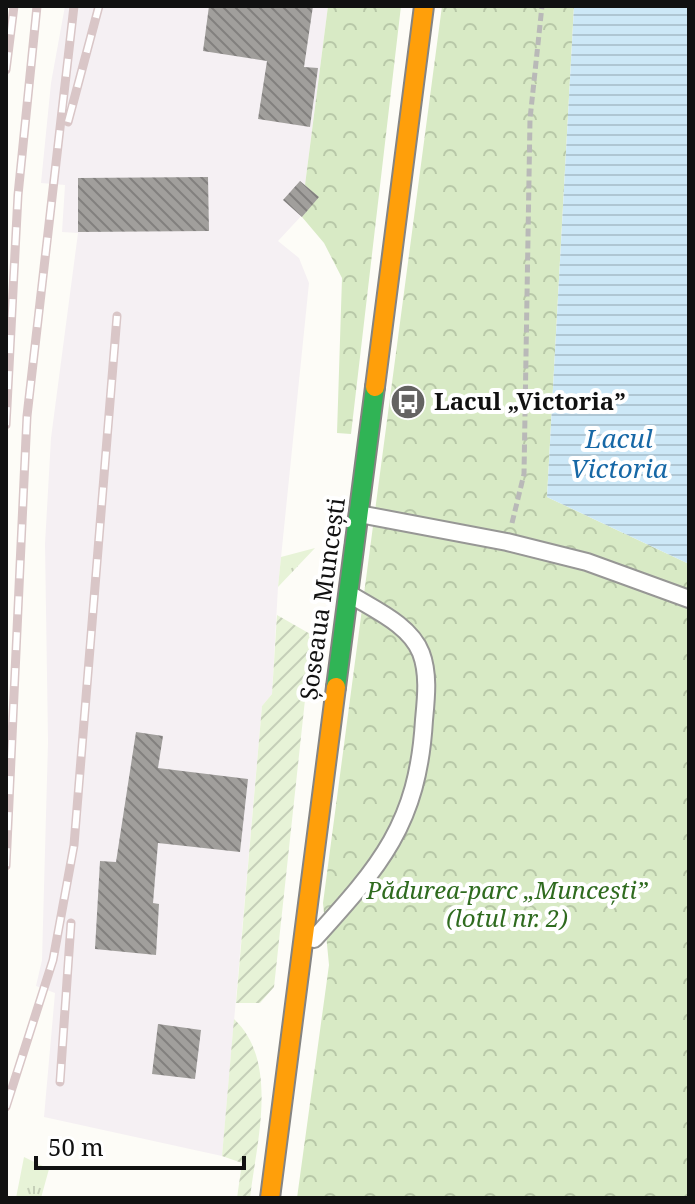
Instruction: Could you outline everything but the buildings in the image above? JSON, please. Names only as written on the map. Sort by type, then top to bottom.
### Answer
[{"type":"main road","name":"Șoseaua Muncești","points":[[270,1198],[424,6]]},
{"type":"lane","points":[[359,514],[507,542],[587,562],[689,599]]},
{"type":"lane","points":[[302,952],[374,873],[400,831],[422,753],[427,683],[421,652],[404,629],[348,593]]},
{"type":"path","points":[[507,542],[524,474],[530,119],[542,6]]},
{"type":"shaded area","points":[[65,6],[328,6],[305,185],[319,197],[278,241],[299,258],[309,283],[278,587],[272,694],[262,706],[222,1156],[44,1117],[55,993],[36,986],[42,960],[48,742],[45,544],[51,438],[78,233],[62,232],[65,185],[41,183],[51,83]]},
{"type":"green space","points":[[328,6],[401,6],[351,434],[337,433],[342,278],[324,243],[302,217],[318,197],[305,185]]},
{"type":"green space","name":"Pădurea-parc „Muncești” (lotul nr. 2)","points":[[442,6],[574,6],[547,497],[689,564],[689,1198],[297,1198],[329,965],[323,903]]},
{"type":"green space","points":[[315,548],[278,587],[281,557]]},
{"type":"green space","points":[[277,615],[312,635],[274,987],[260,1003],[236,1003],[262,706],[272,694]]},
{"type":"green space","points":[[234,1019],[248,1037],[257,1058],[261,1080],[260,1129],[250,1198],[237,1198],[242,1163],[222,1156]]},
{"type":"green space","points":[[24,1157],[49,1169],[41,1198],[16,1198]]},
{"type":"water","name":"Lacul Victoria","points":[[574,6],[689,6],[689,564],[547,497]]},
{"type":"railway","points":[[6,70],[14,6]]},
{"type":"railway","points":[[6,425],[18,195],[37,6]]},
{"type":"railway","points":[[6,866],[27,416],[74,6]]},
{"type":"railway","points":[[68,122],[99,6]]},
{"type":"railway","points":[[6,1107],[53,960],[74,845],[117,316]]},
{"type":"railway","points":[[60,1082],[71,923]]},
{"type":"traffic: fast","points":[[336,687],[375,387]]},
{"type":"traffic: slow","points":[[375,387],[424,6]]},
{"type":"traffic: slow","points":[[270,1198],[336,687]]},
{"type":"place","name":"Lacul „Victoria”","points":[[408,402]]}]
